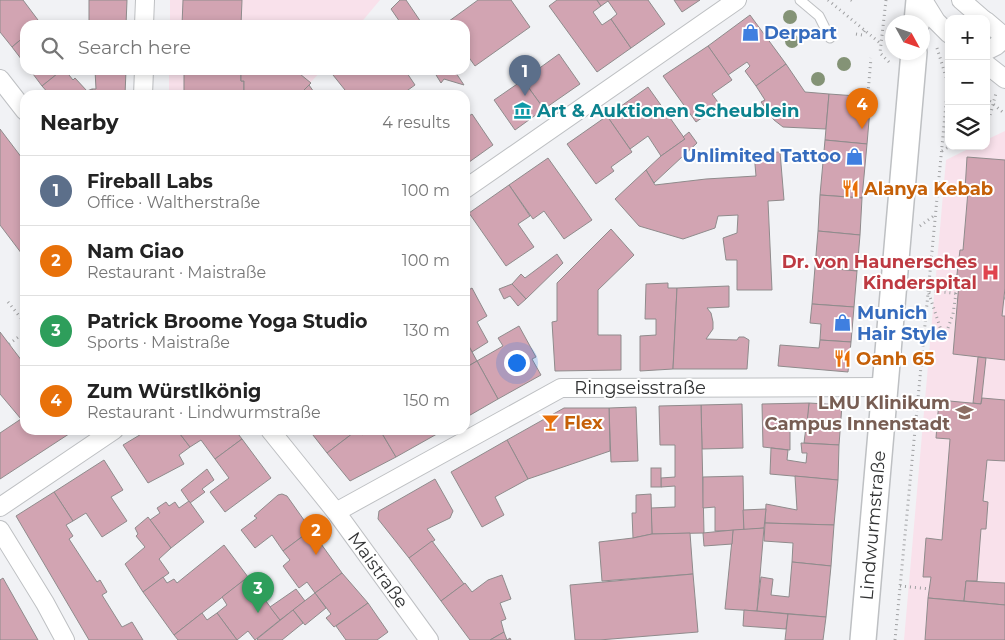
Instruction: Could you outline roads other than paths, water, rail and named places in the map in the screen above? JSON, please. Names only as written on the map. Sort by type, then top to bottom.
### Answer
[{"type":"main road","points":[[918,15],[919,0]]},
{"type":"main road","name":"Lindwurmstraße","points":[[863,640],[886,387],[896,241],[913,60]]},
{"type":"street","points":[[144,20],[145,0]]},
{"type":"street","points":[[470,186],[737,0]]},
{"type":"street","points":[[923,0],[936,21],[945,30]]},
{"type":"street","points":[[962,0],[979,15]]},
{"type":"street","points":[[990,25],[1005,38],[990,49]]},
{"type":"street","points":[[990,67],[1005,79]]},
{"type":"street","points":[[143,90],[144,75]]},
{"type":"street","points":[[0,79],[20,105]]},
{"type":"street","name":"Ringseisstraße","points":[[336,512],[561,388],[886,387]]},
{"type":"street","points":[[0,507],[107,435]]},
{"type":"street","name":"Maistraße","points":[[274,435],[336,512],[429,640]]},
{"type":"street","points":[[0,530],[45,603],[65,640]]},
{"type":"lane","points":[[800,0],[819,16],[830,38]]},
{"type":"place","name":"Derpart","points":[[750,33]]},
{"type":"place","name":"Fireball Labs","points":[[525,96]]},
{"type":"place","name":"Art & Auktionen Scheublein","points":[[523,111]]},
{"type":"place","name":"Zum Würstlkönig","points":[[862,129]]},
{"type":"place","name":"Unlimited Tattoo","points":[[855,156]]},
{"type":"place","name":"Alanya Kebab","points":[[850,189]]},
{"type":"place","name":"Dr. von Haunersches Kinderspital","points":[[991,272]]},
{"type":"place","name":"Munich Hair Style","points":[[843,323]]},
{"type":"place","name":"Oanh 65","points":[[842,359]]},
{"type":"place","name":"LMU Klinikum Campus Innenstadt","points":[[964,413]]},
{"type":"place","name":"Flex","points":[[550,423]]},
{"type":"place","name":"Nam Giao","points":[[316,555]]},
{"type":"place","name":"Patrick Broome Yoga Studio","points":[[258,613]]}]
